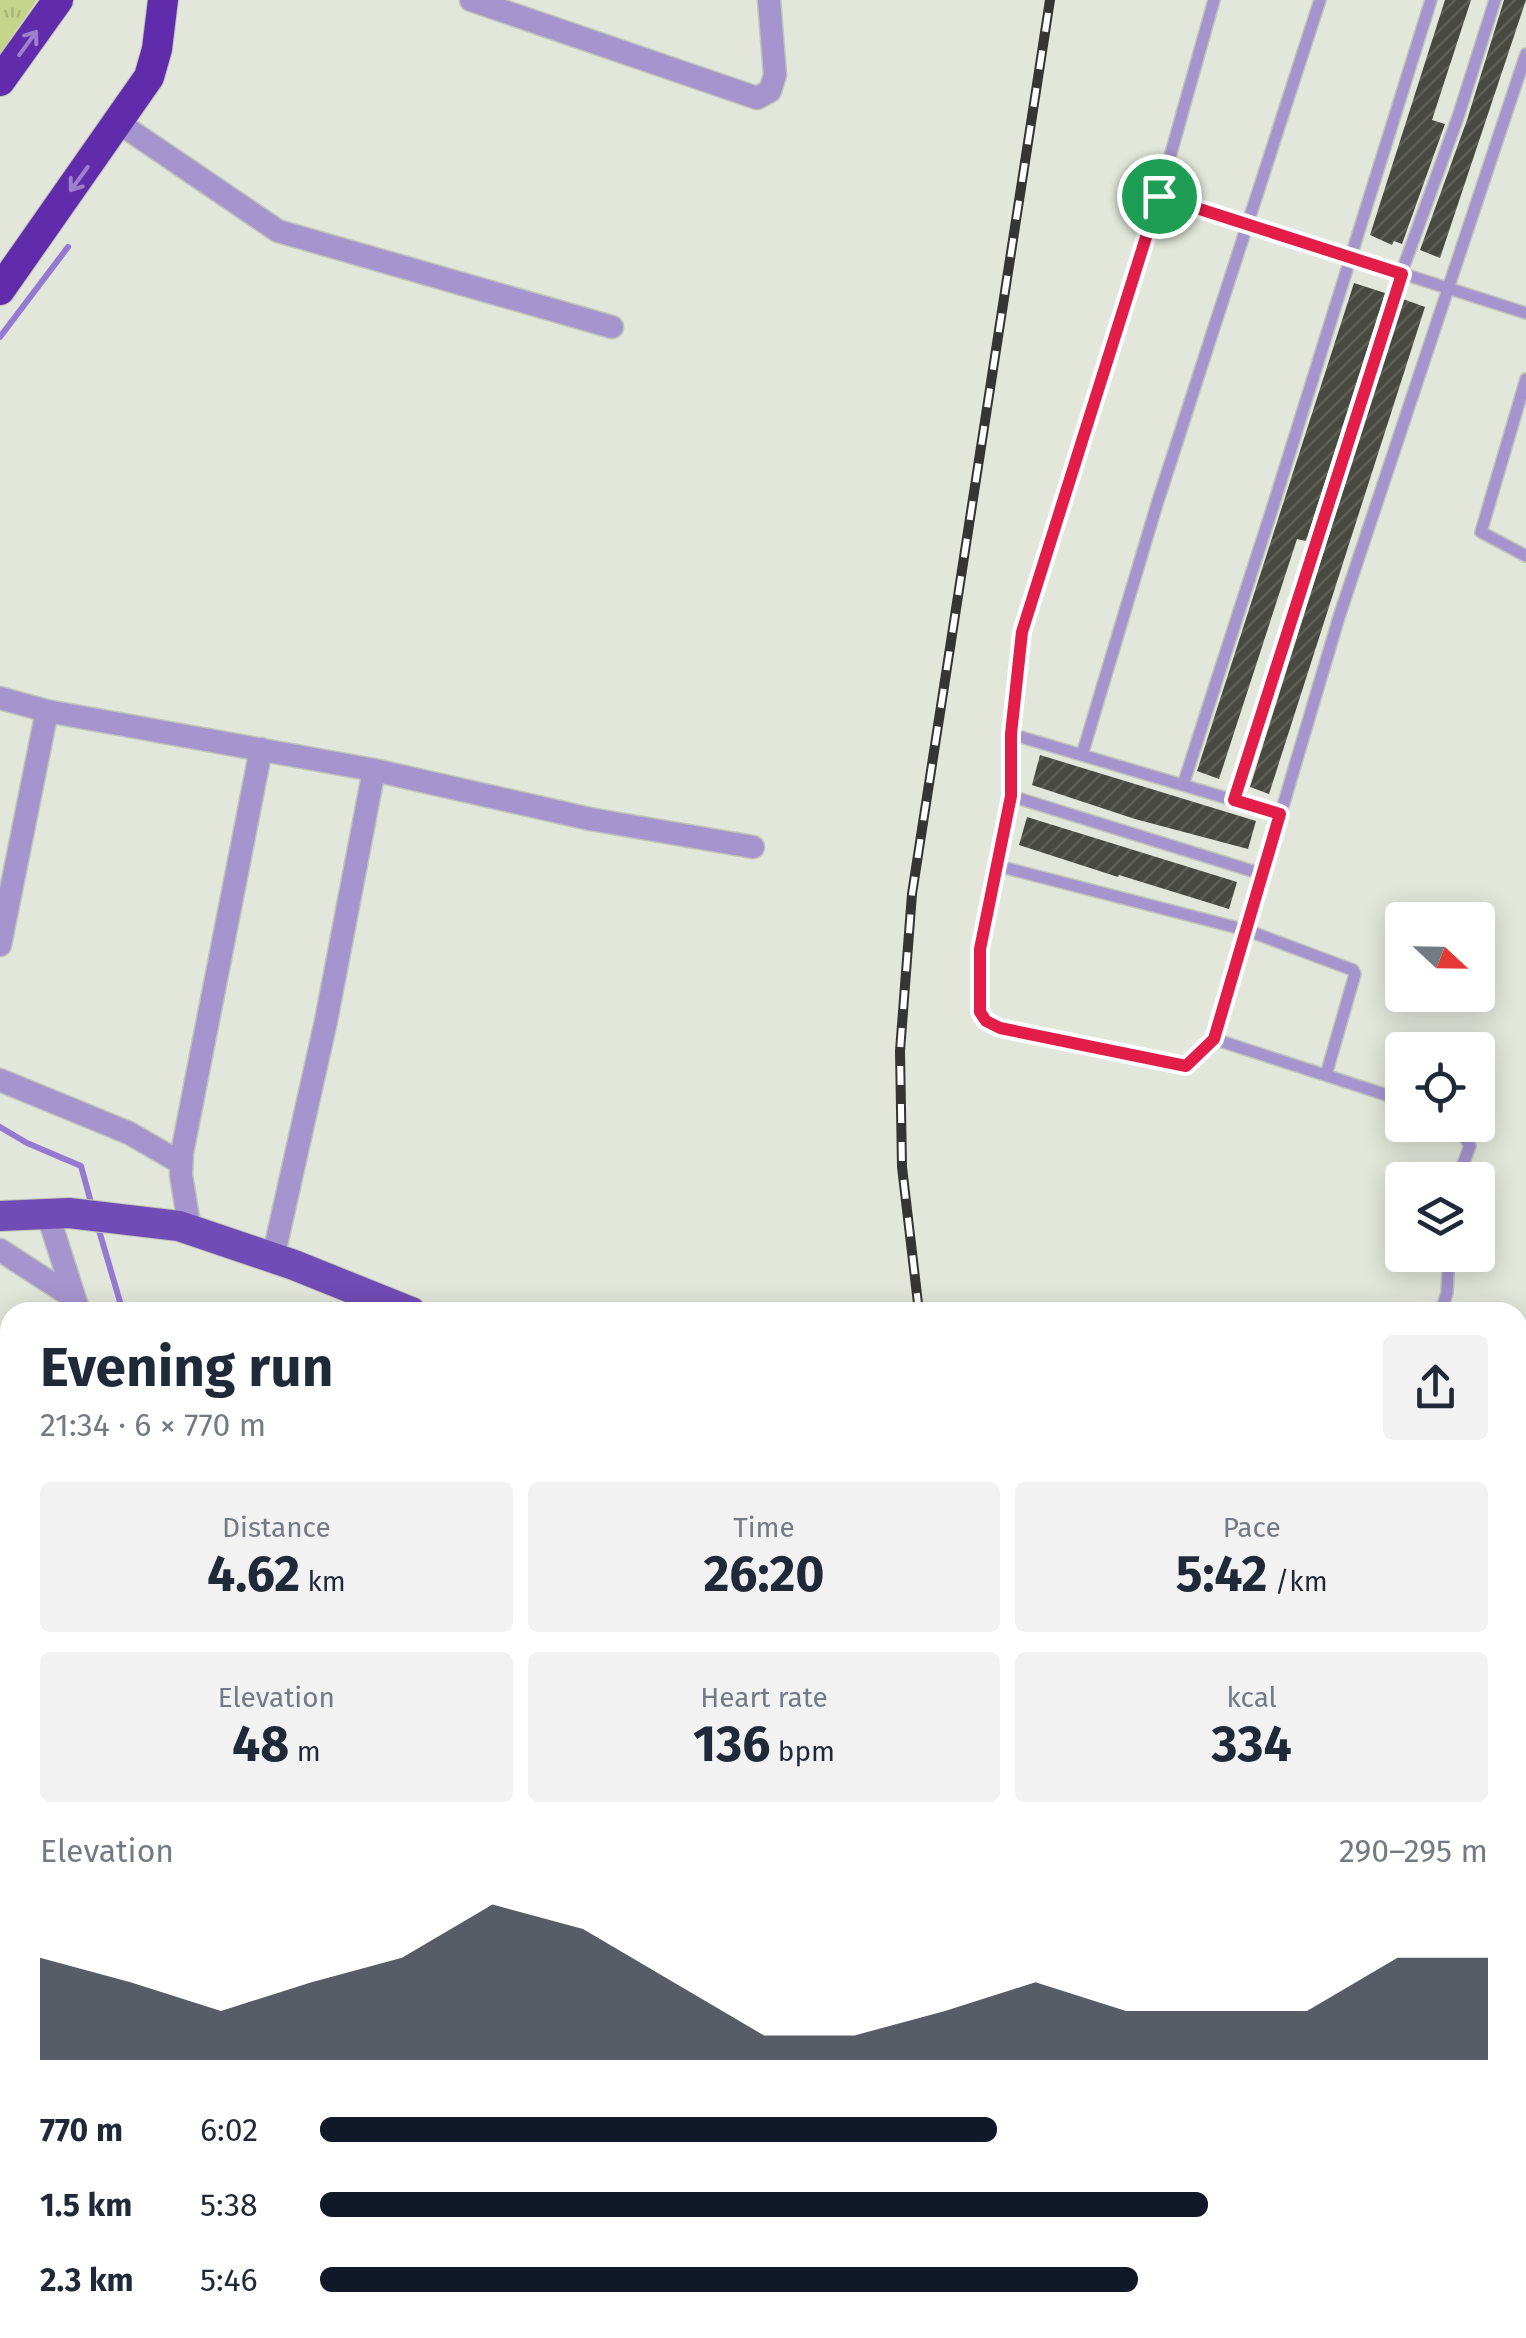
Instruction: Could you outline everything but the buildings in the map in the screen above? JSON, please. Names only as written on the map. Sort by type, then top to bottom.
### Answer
[{"type":"highway","points":[[0,290],[150,77],[163,0]]},
{"type":"highway","points":[[0,81],[60,1]]},
{"type":"main road","points":[[0,1216],[59,1214],[184,1228],[385,1302]]},
{"type":"street","points":[[472,0],[528,15],[757,98],[770,90],[775,75],[769,0]]},
{"type":"street","points":[[120,122],[278,231],[612,327]]},
{"type":"street","points":[[0,698],[374,770],[590,819],[754,847]]},
{"type":"street","points":[[0,945],[47,710]]},
{"type":"street","points":[[184,1228],[180,1163],[261,749]]},
{"type":"street","points":[[273,1258],[326,1021],[374,770]]},
{"type":"street","points":[[0,1080],[130,1133],[180,1163]]},
{"type":"street","points":[[59,1214],[75,1302]]},
{"type":"street","points":[[0,1250],[72,1302]]},
{"type":"lane","points":[[1214,0],[1159,196],[1022,632],[1011,734],[1011,796],[980,949],[980,1012],[986,1021],[1000,1028],[1186,1066],[1214,1039],[1339,618],[1526,54]]},
{"type":"lane","points":[[1082,755],[1156,504],[1320,0]]},
{"type":"lane","points":[[1183,785],[1431,0]]},
{"type":"lane","points":[[1234,800],[1402,274],[1495,0]]},
{"type":"lane","points":[[1159,196],[1526,313]]},
{"type":"lane","points":[[1526,379],[1480,532],[1526,556]]},
{"type":"lane","points":[[1011,734],[1280,814]]},
{"type":"lane","points":[[1011,796],[1262,874]]},
{"type":"lane","points":[[998,866],[1246,930],[1353,970],[1326,1075]]},
{"type":"lane","points":[[1214,1039],[1385,1094]]},
{"type":"lane","points":[[1444,1302],[1448,1272]]},
{"type":"green space","points":[[0,0],[37,0],[0,54]]},
{"type":"waterway","points":[[0,337],[68,247]]},
{"type":"waterway","points":[[0,1127],[81,1166],[92,1206]]},
{"type":"waterway","points":[[98,1227],[120,1302]]},
{"type":"railway","points":[[918,1302],[902,1167],[900,1051],[912,894],[1050,0]]},
{"type":"route","points":[[1159,196],[1402,274],[1234,800],[1280,814],[1214,1039],[1186,1066],[1000,1028],[986,1021],[980,1012],[980,949],[1011,796],[1011,734],[1022,632],[1159,196]]}]
